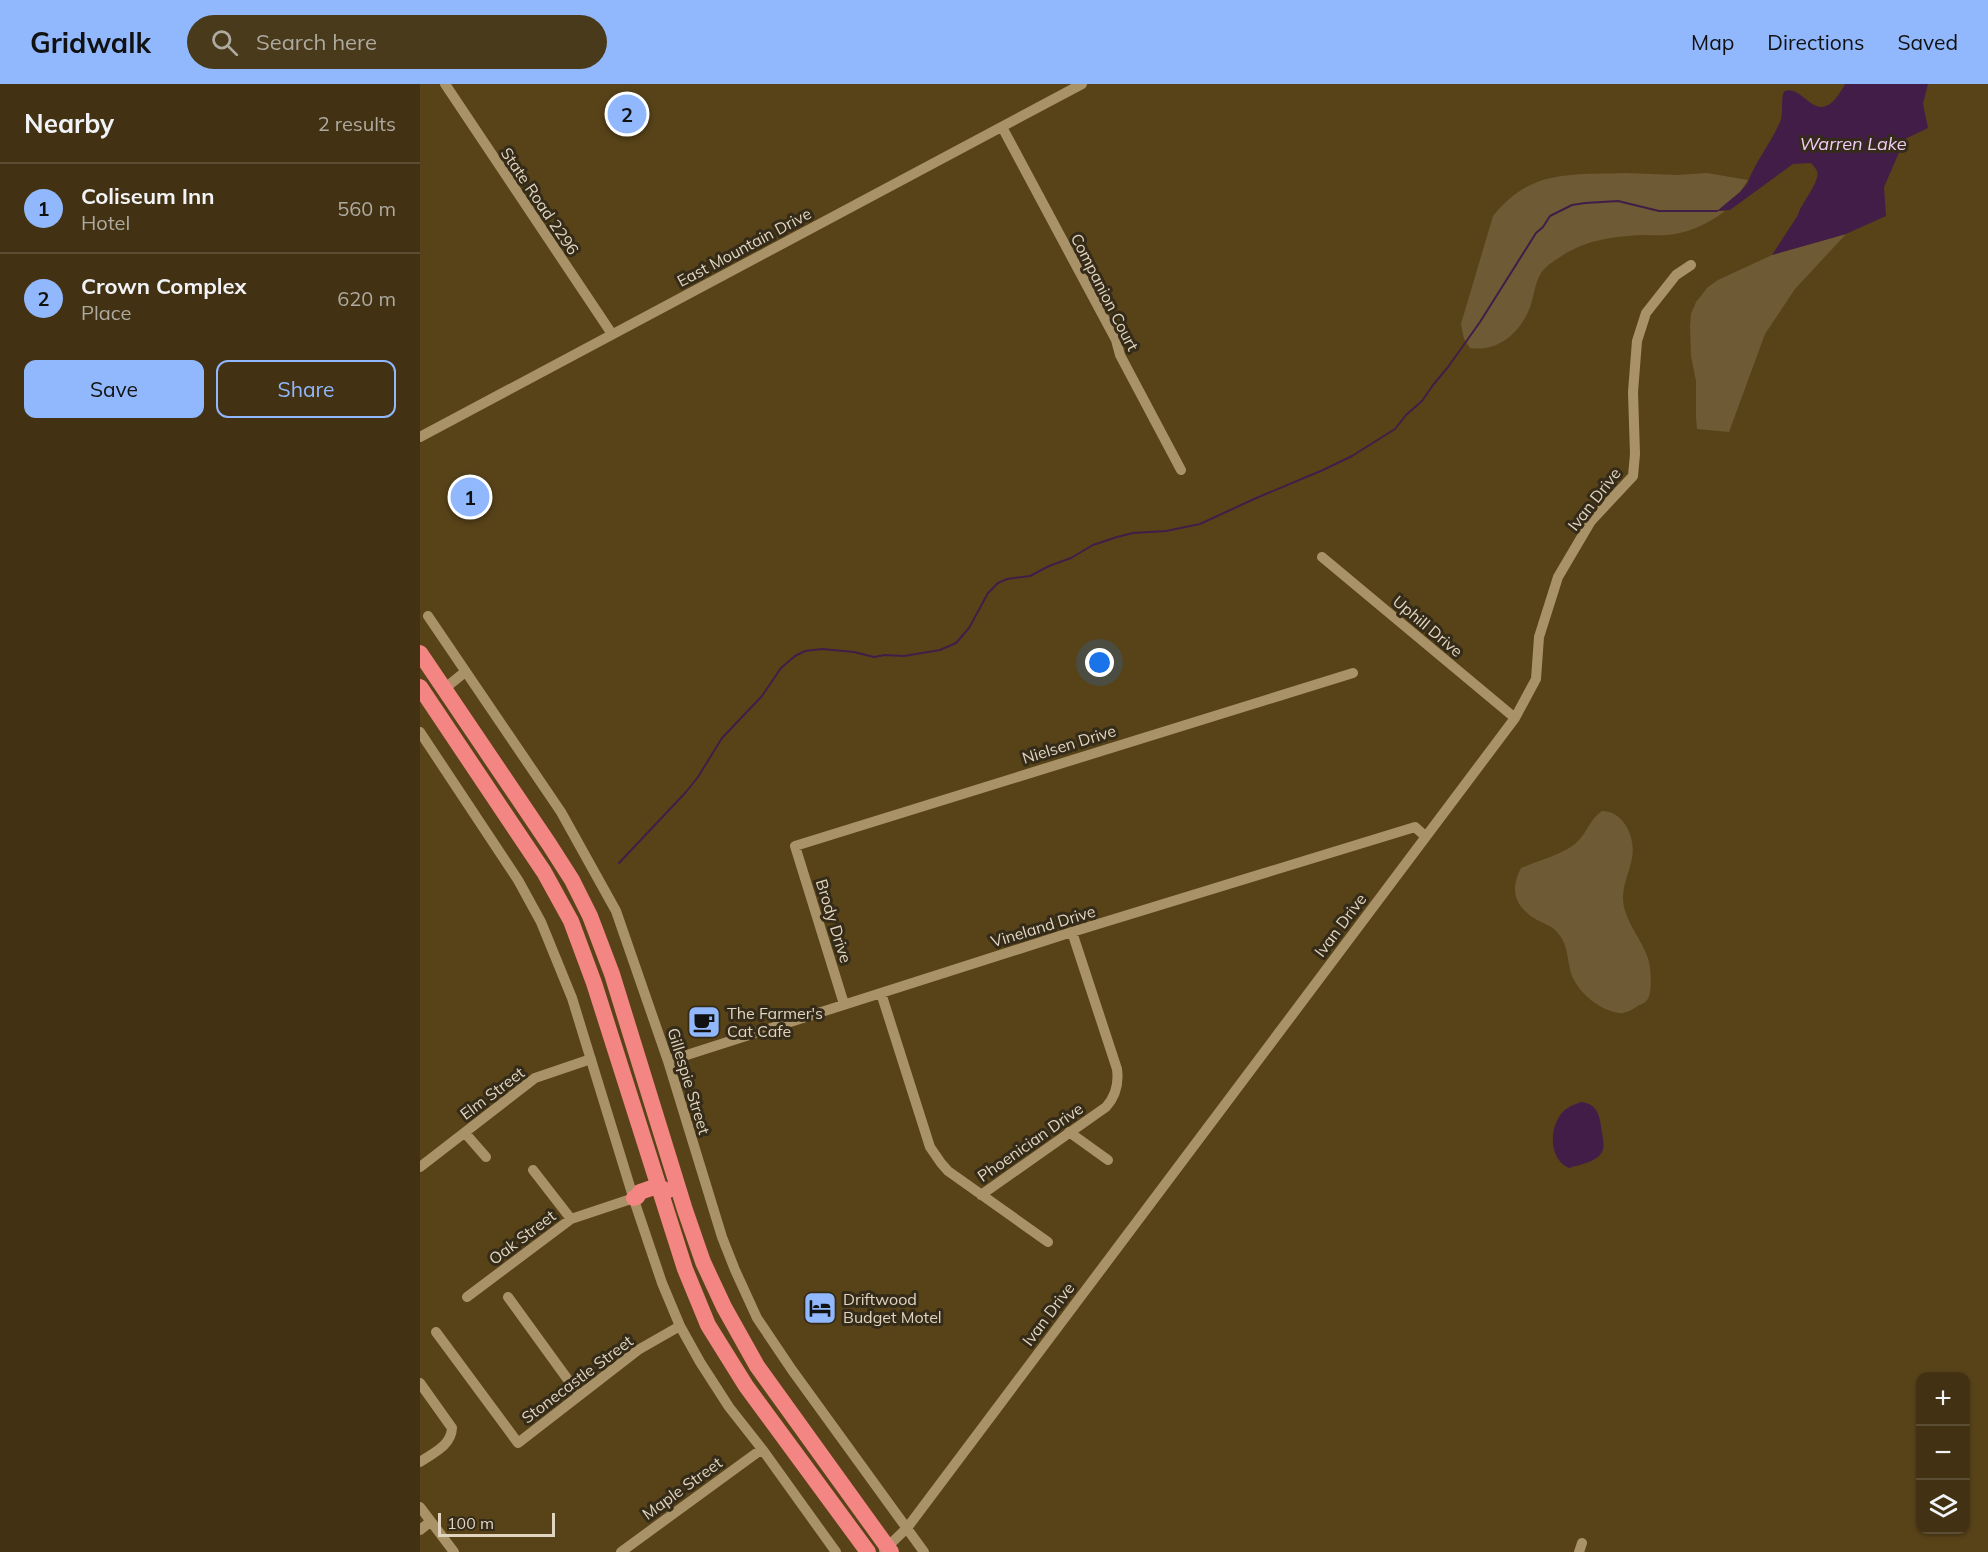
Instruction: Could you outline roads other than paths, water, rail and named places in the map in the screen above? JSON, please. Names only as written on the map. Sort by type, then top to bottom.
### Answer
[{"type":"highway","points":[[420,653],[549,844],[572,880],[590,916],[612,974],[685,1210],[703,1262],[728,1316],[765,1377],[886,1550]]},
{"type":"highway","points":[[420,670],[436,691],[444,688]]},
{"type":"highway","points":[[423,696],[544,872],[571,921],[594,983],[660,1194],[696,1299],[708,1325],[726,1357],[868,1552]]},
{"type":"highway","points":[[660,1194],[665,1188],[672,1197],[694,1265],[719,1320],[737,1350],[753,1370],[765,1377]]},
{"type":"highway","points":[[635,1198],[640,1192],[660,1194]]},
{"type":"street","name":"State Road 2296","points":[[445,84],[612,334]]},
{"type":"street","name":"East Mountain Drive","points":[[420,436],[1082,84]]},
{"type":"street","name":"Companion Court","points":[[1002,127],[1116,340],[1120,355],[1181,470]]},
{"type":"street","name":"Ivan Drive","points":[[886,1550],[907,1528],[1515,718],[1536,679],[1539,637],[1558,577],[1591,521],[1633,476],[1635,454],[1633,392],[1637,341],[1646,313],[1676,275],[1691,265]]},
{"type":"street","name":"Uphill Drive","points":[[1322,557],[1515,718]]},
{"type":"street","name":"Gillespie Street","points":[[428,616],[561,812],[616,911],[668,1060],[722,1237],[757,1318],[924,1552]]},
{"type":"street","points":[[444,688],[465,672]]},
{"type":"street","name":"Nielsen Drive","points":[[795,846],[1353,673]]},
{"type":"street","points":[[420,732],[518,880],[541,922],[572,998],[662,1283],[680,1326],[729,1407],[836,1552]]},
{"type":"street","name":"Vineland Drive","points":[[668,1060],[1072,932],[1415,827],[1425,836]]},
{"type":"street","name":"Brody Drive","points":[[795,846],[844,1005]]},
{"type":"street","name":"Phoenician Drive","points":[[881,993],[930,1147],[948,1171],[981,1195],[1111,1101],[1117,1087],[1117,1069],[1072,932]]},
{"type":"street","name":"Elm Street","points":[[420,1167],[535,1078],[591,1059]]},
{"type":"street","points":[[465,1132],[486,1157]]},
{"type":"street","points":[[1069,1132],[1108,1160]]},
{"type":"street","points":[[533,1170],[571,1219]]},
{"type":"street","points":[[981,1195],[1048,1242]]},
{"type":"street","name":"Oak Street","points":[[467,1297],[571,1219],[635,1198]]},
{"type":"street","points":[[508,1297],[579,1395]]},
{"type":"street","name":"Stonecastle Street","points":[[436,1332],[518,1443],[638,1350],[680,1326]]},
{"type":"street","points":[[420,1383],[452,1428],[451,1437],[446,1444],[420,1462]]},
{"type":"street","name":"Maple Street","points":[[621,1552],[762,1449]]},
{"type":"street","points":[[420,1507],[454,1552]]},
{"type":"street","points":[[420,1530],[430,1522]]},
{"type":"water","name":"Warren Lake","points":[[1845,84],[1928,84],[1923,104],[1928,128],[1905,139],[1884,187],[1886,216],[1846,234],[1772,255],[1814,186],[1817,171],[1811,163],[1793,164],[1730,210],[1717,211],[1747,184],[1780,122],[1785,91],[1799,94],[1819,107],[1827,106],[1835,99]]},
{"type":"water","points":[[1581,1102],[1592,1106],[1598,1113],[1603,1147],[1602,1152],[1596,1158],[1569,1168],[1562,1164],[1555,1151],[1554,1128],[1563,1112],[1570,1106]]},
{"type":"waterway","points":[[619,863],[686,792],[722,738],[762,696],[781,668],[795,656],[805,651],[822,649],[854,652],[874,657],[904,656],[940,650],[956,643],[969,628],[988,593],[998,583],[1007,579],[1030,576],[1071,558],[1093,545],[1117,537],[1200,524],[1352,456],[1395,429],[1422,401],[1480,322],[1536,233],[1550,216],[1572,205],[1618,201],[1659,211],[1717,211]]},
{"type":"place","name":"Crown Complex","points":[[627,114]]},
{"type":"place","name":"Coliseum Inn","points":[[470,497]]},
{"type":"place","name":"The Farmer's Cat Cafe","points":[[704,1022]]},
{"type":"place","name":"Driftwood Budget Motel","points":[[820,1308]]}]
